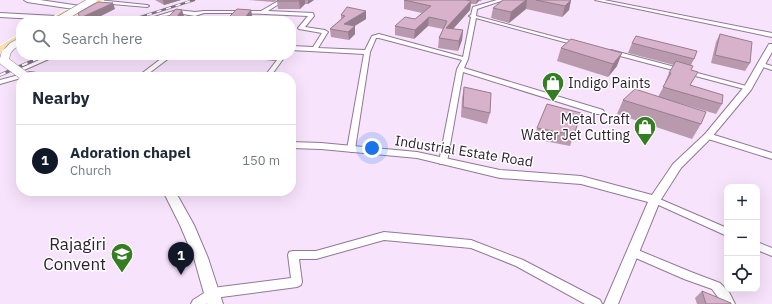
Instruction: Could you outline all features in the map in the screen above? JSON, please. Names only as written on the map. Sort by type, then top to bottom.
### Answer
[{"type":"main road","points":[[27,0],[87,9]]},
{"type":"main road","points":[[61,16],[88,0]]},
{"type":"main road","points":[[63,16],[93,0]]},
{"type":"main road","points":[[75,16],[100,0]]},
{"type":"main road","points":[[0,50],[16,40]]},
{"type":"main road","points":[[16,45],[6,52],[4,61],[19,72]]},
{"type":"main road","points":[[0,53],[16,48]]},
{"type":"main road","points":[[172,196],[188,225],[201,258],[213,298]]},
{"type":"street","points":[[100,0],[101,2],[146,6]]},
{"type":"street","points":[[262,12],[283,0]]},
{"type":"street","points":[[468,6],[475,8],[502,0]]},
{"type":"street","points":[[597,0],[772,35]]},
{"type":"street","points":[[443,162],[460,69],[465,59],[472,16],[475,8]]},
{"type":"street","points":[[160,16],[177,11],[198,14],[204,12],[311,14],[301,28],[325,32],[314,50]]},
{"type":"street","points":[[0,15],[16,16]]},
{"type":"street","points":[[472,16],[587,46]]},
{"type":"street","points":[[351,149],[366,52],[374,37],[379,36],[465,59]]},
{"type":"street","points":[[611,304],[655,200],[677,166],[708,136],[748,88],[772,46]]},
{"type":"street","points":[[296,48],[366,52]]},
{"type":"street","points":[[602,50],[748,88]]},
{"type":"street","points":[[22,69],[43,60]]},
{"type":"street","points":[[147,72],[163,60]]},
{"type":"street","points":[[270,72],[279,60]]},
{"type":"street","points":[[762,65],[772,68]]},
{"type":"street","points":[[460,69],[600,112]]},
{"type":"street","points":[[0,82],[16,78]]},
{"type":"street","points":[[708,136],[772,156]]},
{"type":"street","name":"Industrial Estate Road","points":[[296,145],[417,155],[500,174],[581,180],[655,200]]},
{"type":"street","points":[[655,200],[724,231]]},
{"type":"street","points":[[197,304],[213,298],[297,282],[293,255],[316,255],[384,236],[471,244],[520,263],[596,304]]},
{"type":"street","points":[[760,247],[772,252]]},
{"type":"street","points":[[633,252],[688,276],[716,286],[725,296],[729,304]]},
{"type":"building","points":[[279,0],[300,0],[277,1]]},
{"type":"building","points":[[404,0],[471,1],[446,28],[463,30],[459,41],[439,38],[447,21],[429,17],[415,30],[395,26],[405,17],[415,19],[431,6]]},
{"type":"building","points":[[503,0],[526,0],[511,12],[493,8]]},
{"type":"building","points":[[536,0],[571,0],[565,6]]},
{"type":"building","points":[[98,2],[113,3],[84,16],[79,16],[78,13]]},
{"type":"building","points":[[347,7],[366,11],[344,24],[355,26],[348,32],[330,29],[345,16],[341,15]]},
{"type":"building","points":[[176,9],[182,10],[178,16],[169,16]]},
{"type":"building","points":[[237,9],[251,10],[246,16],[230,16]]},
{"type":"building","points":[[720,34],[752,42],[750,63],[715,55]]},
{"type":"building","points":[[636,36],[697,51],[694,59],[632,43]]},
{"type":"building","points":[[571,39],[622,53],[613,64],[561,48]]},
{"type":"building","points":[[676,61],[693,66],[691,70],[698,72],[690,85],[723,95],[722,104],[663,87]]},
{"type":"building","points":[[464,87],[491,93],[490,113],[463,107]]},
{"type":"building","points":[[635,89],[706,112],[701,124],[623,100]]},
{"type":"building","points":[[547,104],[581,113],[574,135],[537,128]]},
{"type":"building","points":[[702,291],[731,303],[731,304],[706,304]]},
{"type":"railway","points":[[144,16],[194,0]]},
{"type":"railway","points":[[0,75],[34,60]]},
{"type":"place","name":"Indigo Paints","points":[[553,102]]},
{"type":"place","name":"Metal Craft Water Jet Cutting","points":[[645,146]]},
{"type":"place","name":"Rajagiri Convent","points":[[122,274]]},
{"type":"place","name":"Adoration chapel","points":[[181,275]]}]
